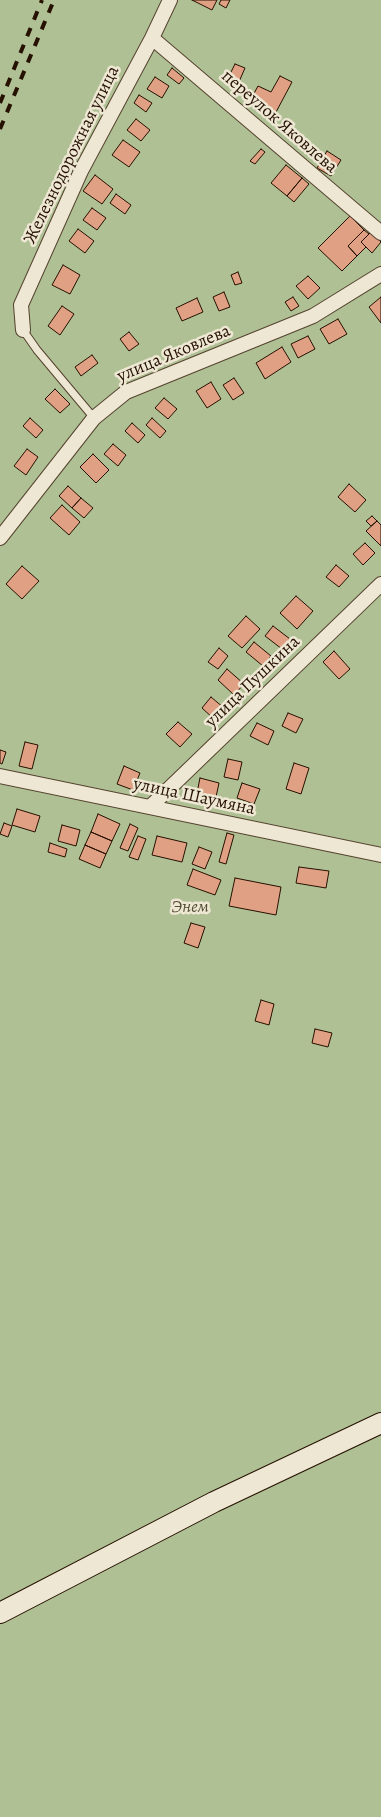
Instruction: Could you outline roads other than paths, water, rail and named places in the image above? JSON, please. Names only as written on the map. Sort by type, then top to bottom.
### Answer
[{"type":"street","name":"Железнодорожная улица","points":[[23,330],[21,305],[81,171],[152,38],[170,0]]},
{"type":"street","name":"переулок Яковлева","points":[[152,38],[381,233]]},
{"type":"street","name":"улица Яковлева","points":[[0,538],[94,418],[126,392],[313,316],[381,274]]},
{"type":"street","name":"улица Пушкина","points":[[151,806],[381,584]]},
{"type":"street","name":"улица Шаумяна","points":[[0,776],[381,855]]},
{"type":"street","points":[[0,1613],[214,1502],[381,1423]]},
{"type":"lane","points":[[23,330],[37,350],[94,418]]},
{"type":"railway","points":[[0,103],[42,0]]},
{"type":"railway","points":[[0,129],[54,0]]},
{"type":"park label","name":"Энем","points":[[190,908]]}]
